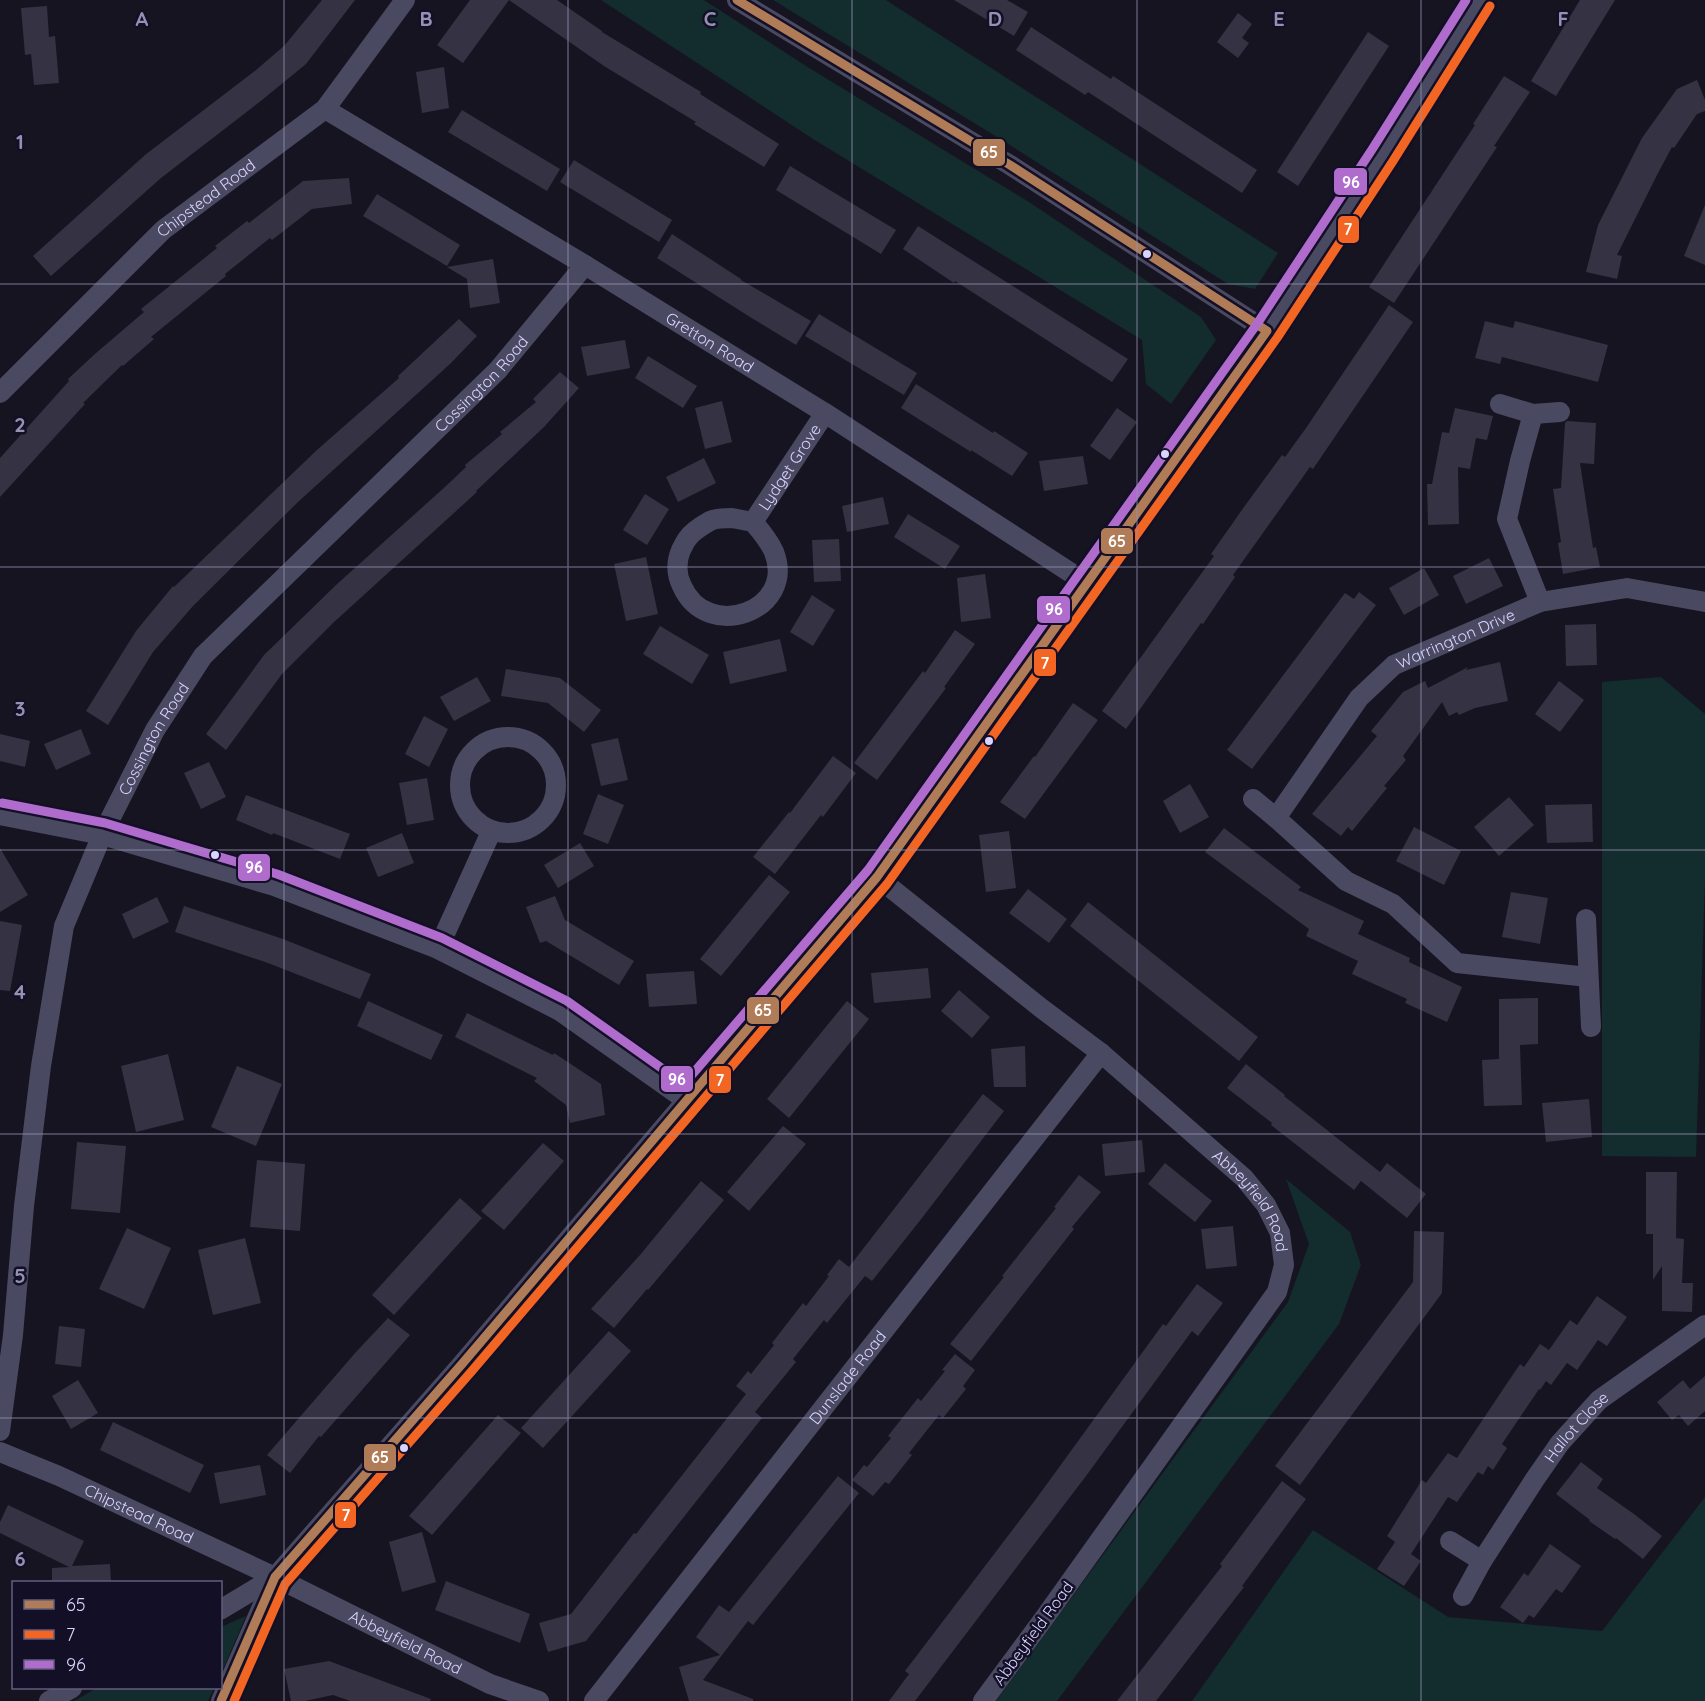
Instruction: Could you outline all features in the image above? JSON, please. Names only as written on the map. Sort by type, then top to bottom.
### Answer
[{"type":"street","name":"Chipstead Road","points":[[0,393],[163,230],[326,109],[405,0]]},
{"type":"street","points":[[737,0],[1010,165],[1267,331]]},
{"type":"street","points":[[221,1701],[275,1577],[462,1364],[877,877],[1267,331],[1480,0]]},
{"type":"street","name":"Gretton Road","points":[[326,109],[825,412],[1088,584]]},
{"type":"street","name":"Cossington Road","points":[[0,1431],[13,1335],[24,1206],[40,1076],[64,927],[102,835],[154,730],[203,656],[498,370],[585,265]]},
{"type":"street","points":[[1500,404],[1533,414],[1560,412]]},
{"type":"street","name":"Lydget Grove","points":[[753,522],[825,412]]},
{"type":"street","points":[[1533,414],[1507,519],[1540,602]]},
{"type":"street","name":"Lydget Grove","points":[[732,518],[753,522],[767,538],[775,554],[778,573],[772,592],[754,610],[739,615],[720,616],[701,609],[685,593],[677,576],[678,557],[688,538],[711,520],[732,518]]},
{"type":"street","name":"Warrington Drive","points":[[1276,818],[1359,698],[1395,665],[1540,602],[1627,588],[1705,602]]},
{"type":"street","points":[[520,738],[536,745],[553,765],[557,781],[555,799],[548,814],[529,829],[513,834],[491,832],[477,823],[466,810],[460,794],[461,773],[468,757],[478,747],[493,739],[520,738]]},
{"type":"street","points":[[1253,799],[1346,881],[1393,904],[1457,963],[1588,977]]},
{"type":"street","points":[[0,815],[102,835],[274,886],[438,949],[560,1011],[686,1100]]},
{"type":"street","points":[[438,949],[491,832]]},
{"type":"street","name":"Abbeyfield Road","points":[[877,877],[1101,1053],[1244,1178],[1266,1205],[1280,1233],[1284,1265],[1277,1292],[983,1701]]},
{"type":"street","points":[[1586,919],[1591,1027]]},
{"type":"street","name":"Dunslade Road","points":[[594,1701],[1101,1053]]},
{"type":"street","name":"Hallot Close","points":[[1463,1596],[1482,1561],[1534,1479],[1560,1443],[1599,1400],[1705,1325]]},
{"type":"street","name":"Chipstead Road","points":[[0,1452],[59,1476],[275,1577]]},
{"type":"street","points":[[1450,1541],[1482,1561]]},
{"type":"street","points":[[222,1609],[275,1577]]},
{"type":"street","name":"Abbeyfield Road","points":[[275,1577],[490,1684],[538,1701]]},
{"type":"street","points":[[49,1701],[70,1689]]},
{"type":"green space","points":[[601,0],[704,0],[806,66],[1029,202],[1201,317],[1216,340],[1171,404],[1146,384],[1142,340],[813,139]]},
{"type":"green space","points":[[773,0],[886,0],[1278,253],[1255,289],[1228,284],[997,137]]},
{"type":"green space","points":[[1661,677],[1705,714],[1705,878],[1696,1157],[1602,1156],[1602,682]]},
{"type":"green space","points":[[1286,1179],[1350,1232],[1361,1265],[1339,1324],[1057,1701],[996,1701],[1288,1302],[1309,1244]]},
{"type":"green space","points":[[1705,1497],[1705,1701],[1192,1701],[1313,1530],[1448,1617],[1602,1631]]},
{"type":"green space","points":[[246,1616],[222,1672],[222,1627]]},
{"type":"green space","points":[[95,1689],[214,1689],[208,1701],[74,1701]]},
{"type":"building","points":[[322,0],[355,0],[306,64],[161,178],[51,276],[33,256],[145,155],[284,46]]},
{"type":"building","points":[[470,0],[509,0],[463,63],[437,45]]},
{"type":"building","points":[[509,0],[557,0],[602,32],[701,92],[700,94],[779,144],[764,167],[604,66]]},
{"type":"building","points":[[954,0],[1007,0],[1028,12],[1014,36]]},
{"type":"building","points":[[1580,0],[1615,0],[1556,96],[1531,81]]},
{"type":"building","points":[[47,6],[49,37],[55,36],[59,83],[34,85],[31,54],[25,55],[21,8]]},
{"type":"building","points":[[1238,13],[1252,24],[1242,38],[1249,43],[1238,58],[1217,42]]},
{"type":"building","points":[[1031,27],[1111,79],[1113,76],[1257,170],[1242,193],[1088,92],[1085,95],[1016,50]]},
{"type":"building","points":[[1368,32],[1389,46],[1298,186],[1277,172]]},
{"type":"building","points":[[444,67],[449,108],[422,113],[416,72]]},
{"type":"building","points":[[1504,76],[1530,92],[1494,146],[1497,147],[1394,303],[1369,287],[1475,125],[1473,124]]},
{"type":"building","points":[[1697,80],[1705,100],[1705,111],[1697,114],[1674,148],[1672,147],[1658,173],[1617,255],[1622,256],[1617,279],[1586,272],[1598,225],[1642,138],[1677,89]]},
{"type":"building","points":[[462,110],[560,169],[547,191],[448,132]]},
{"type":"building","points":[[574,160],[672,220],[659,242],[560,182]]},
{"type":"building","points":[[790,166],[896,230],[881,254],[776,190]]},
{"type":"building","points":[[349,178],[352,204],[312,209],[272,240],[270,238],[225,274],[226,276],[151,337],[154,339],[122,365],[83,403],[85,404],[0,497],[0,458],[69,381],[68,379],[144,312],[141,309],[217,248],[215,246],[303,181]]},
{"type":"building","points":[[377,194],[460,245],[447,266],[363,216]]},
{"type":"building","points":[[1705,205],[1705,265],[1684,256]]},
{"type":"building","points":[[918,226],[1128,359],[1112,382],[903,249]]},
{"type":"building","points":[[672,234],[741,280],[811,321],[796,345],[657,258]]},
{"type":"building","points":[[493,259],[500,303],[470,308],[467,279],[447,267]]},
{"type":"building","points":[[1389,305],[1413,322],[1313,469],[1310,467],[1233,575],[1235,577],[1203,624],[1201,623],[1126,729],[1102,711],[1214,556],[1211,554],[1244,507],[1282,455],[1285,457],[1306,428]]},
{"type":"building","points":[[819,314],[917,373],[904,395],[805,336]]},
{"type":"building","points":[[459,319],[477,336],[450,364],[298,502],[193,606],[153,652],[108,725],[86,711],[136,631],[173,586],[318,449],[399,378],[398,376]]},
{"type":"building","points":[[1485,321],[1513,328],[1515,321],[1608,345],[1598,382],[1502,357],[1500,364],[1475,358]]},
{"type":"building","points":[[625,340],[630,368],[587,376],[581,347]]},
{"type":"building","points":[[648,356],[697,386],[683,408],[635,378]]},
{"type":"building","points":[[560,372],[579,388],[544,427],[477,492],[333,623],[282,674],[226,750],[206,734],[264,655],[336,585],[446,486],[466,467],[465,465],[502,434],[500,432],[536,402],[533,399]]},
{"type":"building","points":[[916,384],[1028,453],[1012,476],[901,408]]},
{"type":"building","points":[[722,401],[732,442],[705,449],[695,408]]},
{"type":"building","points":[[1117,408],[1137,422],[1110,460],[1090,446]]},
{"type":"building","points":[[1455,408],[1493,416],[1487,440],[1476,438],[1470,469],[1458,467],[1459,524],[1428,525],[1427,484],[1432,484],[1442,432],[1449,433]]},
{"type":"building","points":[[1567,421],[1596,423],[1594,464],[1580,463],[1593,548],[1596,547],[1600,567],[1563,574],[1553,489],[1561,488],[1565,423]]},
{"type":"building","points":[[1083,456],[1088,484],[1044,491],[1039,461]]},
{"type":"building","points":[[704,458],[716,483],[678,502],[666,477]]},
{"type":"building","points":[[645,494],[669,509],[647,545],[623,530]]},
{"type":"building","points":[[883,497],[889,524],[847,532],[842,506]]},
{"type":"building","points":[[908,514],[960,546],[945,569],[894,537]]},
{"type":"building","points":[[839,539],[841,581],[814,582],[812,540]]},
{"type":"building","points":[[646,557],[658,614],[626,621],[614,564]]},
{"type":"building","points":[[1489,558],[1503,586],[1466,604],[1453,576]]},
{"type":"building","points":[[1424,568],[1439,595],[1404,615],[1389,588]]},
{"type":"building","points":[[985,574],[991,618],[961,622],[957,578]]},
{"type":"building","points":[[1359,592],[1376,605],[1252,769],[1227,750],[1345,593],[1354,599]]},
{"type":"building","points":[[812,595],[835,610],[813,646],[790,632]]},
{"type":"building","points":[[1596,624],[1597,665],[1566,666],[1565,625]]},
{"type":"building","points":[[660,626],[709,655],[692,684],[643,654]]},
{"type":"building","points":[[955,630],[975,644],[944,687],[946,688],[877,780],[854,763],[923,671],[925,673]]},
{"type":"building","points":[[780,639],[787,671],[730,684],[723,652]]},
{"type":"building","points":[[1500,662],[1508,701],[1475,708],[1459,715],[1457,712],[1449,716],[1442,702],[1403,756],[1406,760],[1384,786],[1387,788],[1352,831],[1348,827],[1341,836],[1312,814],[1377,736],[1371,731],[1403,692],[1425,681],[1428,688],[1468,667],[1466,670]]},
{"type":"building","points":[[506,669],[560,678],[601,710],[584,732],[548,703],[501,696]]},
{"type":"building","points":[[477,677],[491,701],[454,721],[440,697]]},
{"type":"building","points":[[1559,681],[1584,700],[1560,732],[1535,714]]},
{"type":"building","points":[[1073,703],[1098,720],[1025,819],[1000,802]]},
{"type":"building","points":[[424,716],[448,729],[429,767],[405,754]]},
{"type":"building","points":[[81,729],[91,754],[56,770],[44,744]]},
{"type":"building","points":[[0,734],[30,741],[25,767],[0,761]]},
{"type":"building","points":[[618,738],[628,780],[601,786],[591,744]]},
{"type":"building","points":[[833,756],[856,773],[775,874],[753,857]]},
{"type":"building","points":[[209,762],[226,797],[201,809],[184,773]]},
{"type":"building","points":[[427,778],[434,820],[407,825],[399,783]]},
{"type":"building","points":[[1190,784],[1209,817],[1180,833],[1163,801]]},
{"type":"building","points":[[598,794],[624,805],[608,844],[583,834]]},
{"type":"building","points":[[246,795],[350,834],[340,859],[236,820]]},
{"type":"building","points":[[1509,797],[1534,825],[1499,856],[1474,827]]},
{"type":"building","points":[[1592,804],[1593,842],[1547,843],[1545,805]]},
{"type":"building","points":[[1414,827],[1461,851],[1444,885],[1396,861]]},
{"type":"building","points":[[1224,828],[1301,887],[1298,890],[1364,921],[1358,934],[1410,958],[1409,962],[1462,987],[1447,1022],[1405,1003],[1407,999],[1352,974],[1358,961],[1306,936],[1309,929],[1205,852]]},
{"type":"building","points":[[1009,831],[1016,888],[986,892],[979,835]]},
{"type":"building","points":[[402,833],[414,863],[378,877],[366,848]]},
{"type":"building","points":[[580,843],[594,866],[558,888],[544,865]]},
{"type":"building","points":[[0,848],[28,895],[0,912]]},
{"type":"building","points":[[769,875],[790,892],[721,976],[700,959]]},
{"type":"building","points":[[1028,889],[1067,919],[1049,943],[1009,913]]},
{"type":"building","points":[[1511,892],[1548,898],[1540,944],[1502,937]]},
{"type":"building","points":[[555,896],[565,920],[634,961],[619,985],[546,941],[540,943],[526,907]]},
{"type":"building","points":[[157,897],[169,922],[133,939],[122,914]]},
{"type":"building","points":[[1088,902],[1258,1037],[1239,1061],[1070,926]]},
{"type":"building","points":[[184,906],[283,939],[371,974],[360,999],[268,963],[175,932]]},
{"type":"building","points":[[0,921],[22,925],[10,991],[0,990]]},
{"type":"building","points":[[928,968],[931,998],[874,1003],[871,973]]},
{"type":"building","points":[[694,971],[697,1004],[649,1007],[646,974]]},
{"type":"building","points":[[959,990],[990,1017],[972,1038],[941,1011]]},
{"type":"building","points":[[1538,998],[1538,1044],[1520,1045],[1522,1105],[1484,1106],[1482,1060],[1499,1059],[1499,999]]},
{"type":"building","points":[[368,1001],[443,1035],[431,1060],[357,1026]]},
{"type":"building","points":[[847,1001],[869,1019],[789,1118],[767,1099]]},
{"type":"building","points":[[467,1013],[553,1055],[554,1053],[601,1084],[605,1115],[570,1123],[566,1105],[534,1081],[537,1078],[455,1037]]},
{"type":"building","points":[[1025,1046],[1026,1087],[994,1087],[991,1049]]},
{"type":"building","points":[[168,1054],[184,1120],[136,1132],[121,1066]]},
{"type":"building","points":[[1246,1064],[1380,1172],[1387,1163],[1426,1194],[1407,1218],[1361,1181],[1354,1190],[1227,1088]]},
{"type":"building","points":[[237,1066],[282,1084],[256,1146],[211,1127]]},
{"type":"building","points":[[983,1094],[1004,1111],[922,1218],[872,1281],[865,1276],[827,1323],[824,1320],[793,1359],[796,1362],[755,1412],[762,1418],[586,1641],[548,1652],[539,1623],[571,1614],[746,1394],[736,1386],[748,1371],[751,1374],[803,1303],[806,1306],[829,1276],[827,1275],[839,1259],[849,1267]]},
{"type":"building","points":[[1589,1099],[1592,1137],[1546,1142],[1542,1103]]},
{"type":"building","points":[[783,1126],[806,1144],[749,1211],[727,1192]]},
{"type":"building","points":[[1142,1140],[1145,1172],[1105,1176],[1102,1144]]},
{"type":"building","points":[[77,1142],[126,1146],[120,1213],[71,1209]]},
{"type":"building","points":[[543,1143],[564,1161],[504,1230],[481,1211]]},
{"type":"building","points":[[257,1160],[305,1164],[300,1231],[250,1227]]},
{"type":"building","points":[[1165,1163],[1212,1201],[1195,1222],[1148,1184]]},
{"type":"building","points":[[1646,1172],[1677,1172],[1676,1238],[1684,1239],[1682,1283],[1693,1283],[1692,1312],[1662,1311],[1662,1266],[1653,1280],[1653,1234],[1646,1234]]},
{"type":"building","points":[[1079,1175],[1101,1192],[971,1361],[950,1344],[1004,1277],[1002,1276]]},
{"type":"building","points":[[701,1181],[724,1200],[614,1328],[591,1309],[640,1255]]},
{"type":"building","points":[[460,1198],[482,1218],[394,1315],[372,1295]]},
{"type":"building","points":[[1233,1226],[1237,1266],[1206,1269],[1201,1229]]},
{"type":"building","points":[[127,1228],[171,1248],[144,1309],[99,1289]]},
{"type":"building","points":[[1414,1231],[1444,1232],[1442,1293],[1300,1485],[1275,1466],[1413,1282]]},
{"type":"building","points":[[245,1238],[261,1303],[213,1315],[198,1250]]},
{"type":"building","points":[[1197,1284],[1223,1303],[1198,1336],[1192,1331],[1086,1476],[915,1701],[889,1701],[909,1674],[905,1671],[1036,1499],[1163,1324],[1166,1326]]},
{"type":"building","points":[[1597,1296],[1627,1317],[1607,1346],[1598,1340],[1577,1370],[1567,1363],[1551,1385],[1546,1381],[1539,1389],[1502,1444],[1507,1448],[1493,1470],[1488,1466],[1483,1475],[1478,1472],[1457,1502],[1448,1497],[1411,1554],[1421,1561],[1404,1586],[1377,1569],[1395,1542],[1387,1536],[1422,1480],[1426,1483],[1448,1453],[1457,1458],[1520,1364],[1524,1367],[1540,1344],[1549,1350],[1570,1320],[1577,1325]]},
{"type":"building","points":[[388,1318],[410,1335],[321,1437],[319,1436],[290,1473],[267,1455]]},
{"type":"building","points":[[59,1326],[85,1329],[81,1367],[55,1364]]},
{"type":"building","points":[[609,1331],[631,1351],[543,1448],[521,1428]]},
{"type":"building","points":[[955,1354],[975,1370],[963,1386],[966,1389],[943,1418],[939,1415],[909,1453],[912,1455],[889,1484],[885,1482],[873,1496],[852,1480],[864,1465],[867,1467],[891,1438],[888,1436],[918,1398],[921,1401],[945,1371],[942,1370]]},
{"type":"building","points":[[1705,1376],[1705,1411],[1688,1426],[1679,1415],[1672,1420],[1657,1402],[1683,1380],[1690,1389]]},
{"type":"building","points":[[78,1380],[98,1413],[71,1429],[52,1396]]},
{"type":"building","points":[[498,1415],[521,1433],[432,1535],[409,1516]]},
{"type":"building","points":[[113,1422],[204,1465],[190,1493],[100,1450]]},
{"type":"building","points":[[1581,1462],[1603,1479],[1597,1488],[1662,1536],[1643,1559],[1589,1521],[1556,1494]]},
{"type":"building","points":[[260,1465],[266,1495],[220,1504],[214,1473]]},
{"type":"building","points":[[838,1476],[859,1493],[753,1625],[748,1621],[703,1680],[753,1699],[753,1701],[689,1701],[679,1667],[720,1655],[696,1637],[719,1605],[729,1612]]},
{"type":"building","points":[[1282,1481],[1306,1499],[1242,1586],[1244,1587],[1156,1701],[1117,1701],[1222,1566],[1220,1564]]},
{"type":"building","points":[[8,1505],[84,1541],[72,1566],[110,1564],[111,1581],[52,1581],[52,1568],[69,1567],[0,1533],[0,1522]]},
{"type":"building","points":[[422,1532],[436,1582],[402,1592],[389,1542]]},
{"type":"building","points":[[1550,1544],[1581,1566],[1562,1593],[1556,1589],[1534,1618],[1529,1615],[1523,1623],[1500,1607],[1524,1573],[1528,1576]]},
{"type":"building","points":[[446,1581],[530,1614],[520,1643],[435,1610]]},
{"type":"building","points":[[329,1661],[431,1699],[430,1701],[350,1701],[333,1695],[305,1701],[291,1701],[284,1669]]},
{"type":"transit line","name":"65","points":[[221,1701],[275,1577],[462,1364],[877,877],[1267,331],[1010,165],[737,0]]},
{"type":"transit line","name":"96","points":[[2,803],[105,823],[277,874],[442,938],[567,1001],[684,1084],[868,870],[1257,324],[1373,148],[1466,0]]},
{"type":"transit line","name":"7","points":[[234,1701],[285,1584],[471,1372],[887,884],[1277,338],[1393,161],[1490,6]]}]
